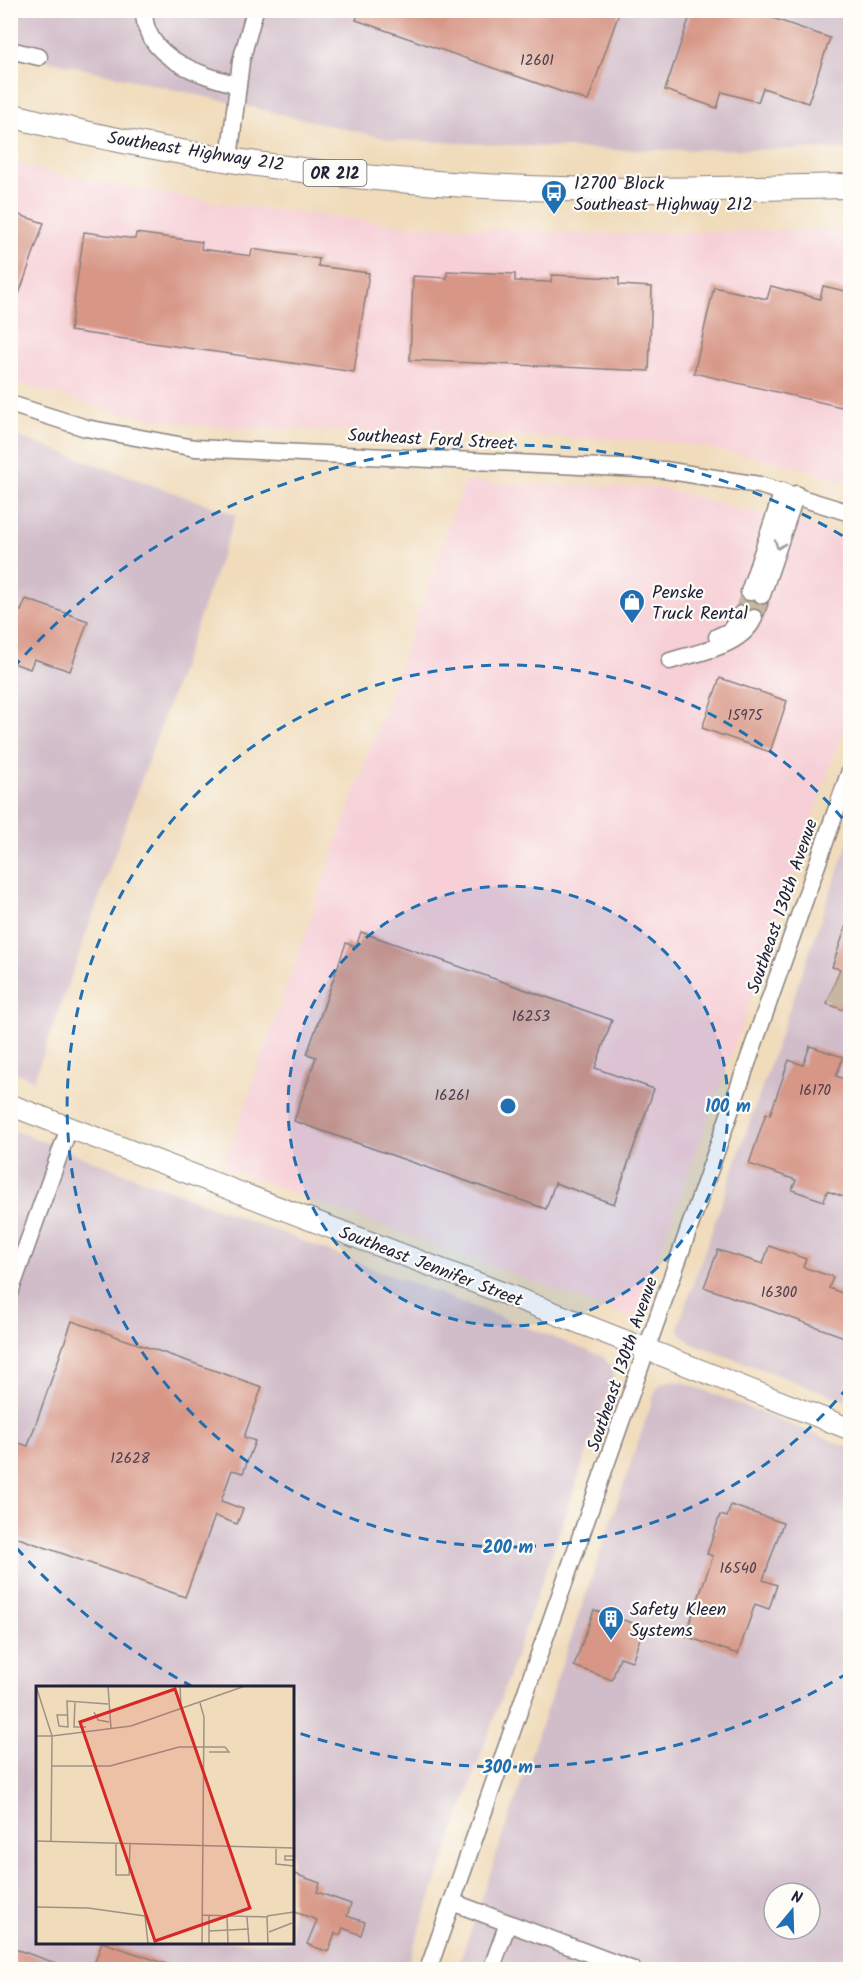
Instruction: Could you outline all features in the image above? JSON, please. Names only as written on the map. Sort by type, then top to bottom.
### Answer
[{"type":"highway","name":"Southeast Highway 212","points":[[10,115],[130,142],[229,159],[404,180],[640,190],[850,186]]},
{"type":"main road","name":"Southeast Jennifer Street","points":[[10,1105],[648,1349],[850,1429]]},
{"type":"street","points":[[144,10],[144,21],[152,39],[164,53],[194,72],[238,85]]},
{"type":"street","points":[[229,159],[238,85],[246,41],[255,10]]},
{"type":"street","points":[[10,50],[39,57]]},
{"type":"street","name":"Southeast Ford Street","points":[[10,404],[86,428],[195,448],[664,470],[725,478],[790,492],[850,513]]},
{"type":"street","points":[[755,594],[790,492]]},
{"type":"street","points":[[672,655],[730,631],[747,616]]},
{"type":"street","name":"Southeast 130th Avenue","points":[[428,1970],[850,771]]},
{"type":"street","points":[[10,1292],[69,1128]]},
{"type":"street","points":[[452,1902],[633,1970]]},
{"type":"street","points":[[491,1970],[508,1923]]},
{"type":"shaded area","points":[[11,11],[850,11],[850,149],[616,150],[393,140],[11,52]]},
{"type":"shaded area","points":[[11,162],[62,175],[225,204],[395,224],[597,234],[850,229],[850,484],[809,470],[705,447],[643,440],[214,427],[123,414],[11,381]]},
{"type":"shaded area","points":[[11,434],[236,515],[34,1080],[11,1071]]},
{"type":"shaded area","points":[[464,482],[660,488],[805,525],[850,541],[850,708],[743,1022],[637,1315],[632,1318],[223,1167]]},
{"type":"shaded area","points":[[850,836],[850,1402],[691,1343],[679,1331],[679,1324]]},
{"type":"shaded area","points":[[10,1129],[602,1356],[613,1368],[614,1375],[406,1969],[11,1969]]},
{"type":"shaded area","points":[[670,1381],[683,1382],[850,1448],[850,1969],[457,1970],[656,1390],[661,1384]]},
{"type":"building","points":[[359,10],[620,10],[588,101],[356,20]]},
{"type":"building","points":[[692,10],[749,10],[830,38],[808,103],[763,88],[758,102],[722,92],[717,108],[665,90]]},
{"type":"building","points":[[10,212],[44,223],[12,314],[10,314]]},
{"type":"building","points":[[84,232],[135,239],[136,233],[202,242],[201,249],[251,256],[252,249],[319,259],[318,266],[369,273],[354,372],[70,331]]},
{"type":"building","points":[[447,271],[515,274],[515,281],[551,282],[552,275],[619,278],[619,285],[652,287],[649,371],[410,360],[413,276],[447,278]]},
{"type":"building","points":[[771,286],[820,299],[823,286],[850,292],[850,409],[694,373],[714,287],[767,299]]},
{"type":"building","points":[[26,599],[88,621],[70,671],[34,659],[30,669],[10,662],[10,607],[21,611]]},
{"type":"building","points":[[742,600],[754,601],[759,605],[768,603],[764,616],[759,609],[741,604]]},
{"type":"building","points":[[720,678],[787,701],[770,752],[702,728]]},
{"type":"building","points":[[849,918],[850,1012],[827,1004],[840,969],[832,967]]},
{"type":"building","points":[[361,932],[612,1020],[595,1068],[654,1089],[614,1204],[555,1183],[546,1209],[294,1121],[316,1057],[307,1054],[346,943],[356,947]]},
{"type":"building","points":[[810,1046],[843,1057],[836,1076],[850,1081],[850,1199],[827,1191],[824,1201],[792,1190],[796,1180],[749,1164],[766,1113],[770,1115],[789,1060],[803,1065]]},
{"type":"building","points":[[769,1246],[806,1259],[803,1267],[833,1277],[829,1288],[850,1296],[850,1339],[704,1287],[718,1250],[763,1264]]},
{"type":"building","points":[[72,1321],[262,1387],[244,1437],[255,1441],[243,1473],[232,1470],[221,1501],[243,1509],[237,1524],[215,1516],[185,1597],[10,1535],[10,1449],[13,1441],[28,1446]]},
{"type":"building","points":[[731,1505],[783,1523],[763,1580],[777,1585],[769,1609],[755,1604],[738,1654],[685,1636],[713,1556],[707,1554],[720,1515],[727,1517]]},
{"type":"building","name":"Safety Kleen Systems","points":[[594,1610],[644,1627],[632,1661],[620,1657],[612,1680],[574,1666]]},
{"type":"building","points":[[294,1874],[320,1883],[317,1892],[351,1904],[347,1916],[365,1922],[361,1935],[343,1928],[340,1935],[335,1933],[328,1952],[307,1944],[317,1920],[294,1912]]},
{"type":"building","points":[[101,1944],[108,1944],[178,1968],[177,1970],[92,1970]]},
{"type":"building","points":[[15,1949],[70,1968],[70,1970],[10,1970]]},
{"type":"tunnel","points":[[741,614],[749,592]]},
{"type":"tunnel","points":[[754,618],[762,595]]},
{"type":"tunnel","points":[[837,978],[850,983]]},
{"type":"tunnel","points":[[831,993],[850,1001]]},
{"type":"place","name":"12700 Block Southeast Highway 212","points":[[554,216]]},
{"type":"place","name":"Penske Truck Rental","points":[[632,625]]},
{"type":"place","name":"Safety Kleen Systems","points":[[611,1642]]}]
